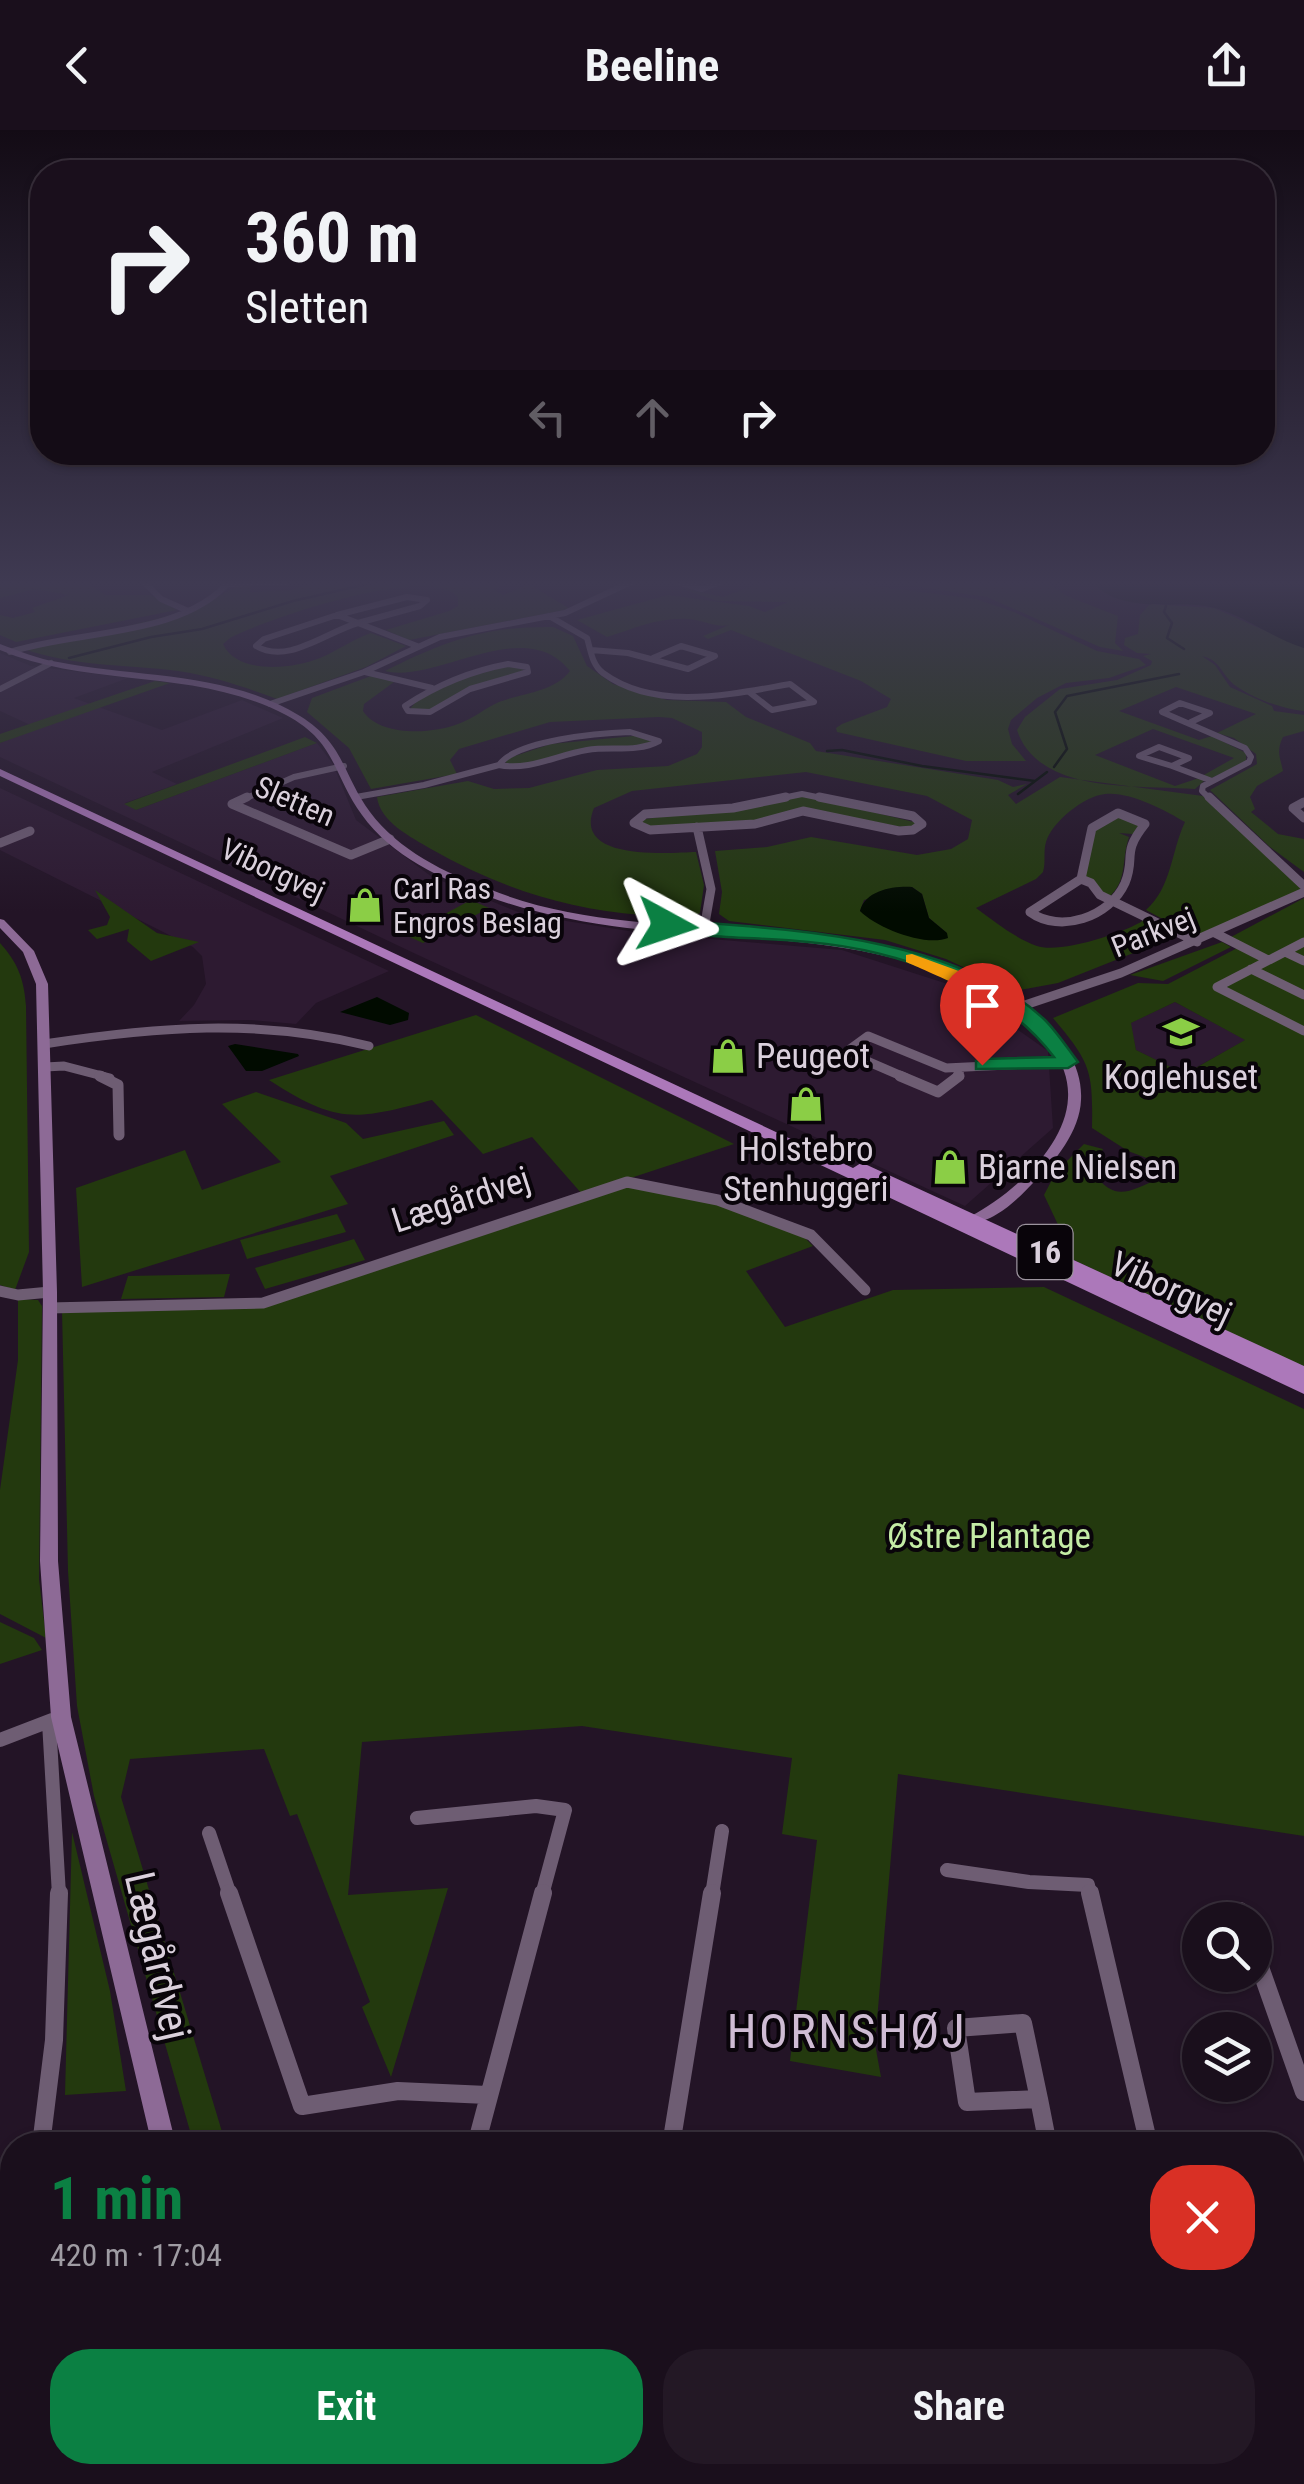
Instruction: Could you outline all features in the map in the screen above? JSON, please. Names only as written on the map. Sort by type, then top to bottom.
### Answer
[{"type":"main road","name":"Viborgvej","points":[[0,772],[870,1184],[1304,1373]]},
{"type":"main road","name":"Viborgvej","points":[[740,1120],[979,1218]]},
{"type":"main road","points":[[870,1184],[979,1218],[1121,1294]]},
{"type":"main road","name":"Viborgvej","points":[[1121,1294],[1304,1387]]},
{"type":"street","name":"Sletten","points":[[228,692],[270,704],[315,730],[344,766],[368,817],[390,838],[466,884],[509,900],[594,918],[861,945],[935,966],[972,982],[1039,1024],[1068,1062]]},
{"type":"street","points":[[270,704],[306,692]]},
{"type":"street","points":[[426,692],[405,706],[408,712],[430,712],[464,692]]},
{"type":"street","points":[[649,692],[704,699],[749,692],[772,710],[814,702],[800,692]]},
{"type":"street","points":[[1191,722],[1210,713],[1180,703],[1162,712],[1245,748],[1251,757],[1241,768],[1203,786],[1207,797],[1304,889]]},
{"type":"street","points":[[356,797],[424,785],[499,765],[514,768],[587,750],[648,748],[659,741],[642,734],[569,738],[505,756],[499,765]]},
{"type":"street","points":[[1172,766],[1190,758],[1160,746],[1139,756],[1212,781]]},
{"type":"street","name":"Sletten","points":[[344,766],[301,774],[232,804],[351,855],[390,838]]},
{"type":"street","points":[[802,794],[913,816],[922,824],[900,831],[803,811],[755,824],[697,828],[650,830],[634,823],[645,814],[733,808],[802,794]]},
{"type":"street","points":[[1304,802],[1293,808],[1304,818]]},
{"type":"street","points":[[1112,814],[1142,821],[1145,826],[1129,847],[1125,884],[1112,900],[1066,923],[1049,923],[1030,912],[1081,879],[1092,828],[1112,814]]},
{"type":"street","points":[[697,828],[713,882],[713,904],[704,929]]},
{"type":"street","points":[[0,843],[30,831]]},
{"type":"street","points":[[1081,879],[1112,900],[1197,942]]},
{"type":"street","name":"Parkvej","points":[[1016,1008],[1121,973],[1197,942],[1304,889]]},
{"type":"street","name":"Lægårdvej","points":[[0,922],[17,937],[38,970],[44,1044],[50,1300],[49,1562],[55,1720],[161,2132]]},
{"type":"street","points":[[1215,933],[1268,960]]},
{"type":"street","points":[[1304,942],[1217,988],[1304,1031]]},
{"type":"street","points":[[1285,952],[1304,961]]},
{"type":"street","points":[[1251,969],[1304,995]]},
{"type":"street","points":[[44,1044],[168,1026],[236,1023],[317,1032],[369,1046]]},
{"type":"street","points":[[961,1068],[960,1075],[938,1092],[846,1052],[868,1036],[946,1068],[1068,1062],[1075,1087],[1074,1109],[1060,1141],[1026,1182],[979,1218]]},
{"type":"street","points":[[45,1067],[64,1066],[113,1079],[118,1085],[119,1135]]},
{"type":"street","name":"Lægårdvej","points":[[0,1291],[50,1300],[263,1303],[627,1182],[718,1200],[811,1235],[865,1290]]},
{"type":"street","points":[[0,1740],[55,1720],[60,1874],[53,2065],[43,2132]]},
{"type":"street","points":[[417,1818],[536,1806],[564,1810],[479,2132]]},
{"type":"street","points":[[673,2132],[722,1831]]},
{"type":"street","points":[[209,1833],[302,2106],[398,2092],[487,2094]]},
{"type":"street","points":[[948,1870],[1029,1882],[1088,1884],[1146,2132]]},
{"type":"street","points":[[1269,1992],[1304,2092]]},
{"type":"street","points":[[1039,2100],[968,2102],[956,2028],[1024,2024],[1045,2132]]},
{"type":"shaded area","points":[[0,692],[91,692],[74,698],[162,730],[242,700],[283,718],[152,772],[177,784],[125,803],[136,810],[317,743],[333,764],[356,820],[432,877],[523,914],[641,933],[842,950],[957,987],[1048,1051],[1053,1128],[965,1206],[418,955],[0,757],[0,743],[37,728],[0,711]]},
{"type":"shaded area","points":[[0,788],[389,971],[316,1003],[296,1024],[179,1021],[206,984],[202,956],[193,947],[0,850]]},
{"type":"shaded area","points":[[912,887],[922,894],[929,918],[948,938],[927,940],[902,934],[860,911],[874,894]]},
{"type":"shaded area","points":[[377,997],[409,1013],[408,1020],[390,1025],[340,1012]]},
{"type":"shaded area","name":"Koglehuset","points":[[1175,1002],[1246,1040],[1184,1074],[1136,1050],[1130,1023]]},
{"type":"shaded area","points":[[228,1046],[299,1056],[262,1071],[246,1071]]},
{"type":"green space","points":[[123,692],[145,692],[0,743],[0,734]]},
{"type":"green space","points":[[256,692],[297,692],[277,699]]},
{"type":"green space","points":[[328,692],[381,692],[364,704],[363,711],[371,719],[394,729],[421,731],[458,724],[499,702],[534,692],[640,692],[667,700],[726,702],[746,717],[810,743],[816,751],[998,780],[1013,787],[1027,784],[1008,795],[1016,804],[1060,777],[1203,796],[1301,889],[1196,937],[1146,910],[1166,880],[1185,822],[1136,798],[1097,796],[1079,805],[1049,834],[1043,872],[1036,879],[976,908],[1021,939],[1047,948],[1092,941],[1144,920],[1176,936],[1058,983],[1014,991],[946,959],[885,940],[729,921],[719,914],[722,892],[715,851],[767,847],[811,837],[917,855],[951,849],[968,839],[972,820],[927,796],[806,772],[632,791],[594,808],[591,825],[597,837],[626,850],[696,852],[704,885],[700,913],[668,917],[613,912],[532,894],[456,862],[398,828],[384,814],[377,797],[468,781],[494,789],[529,788],[597,770],[668,766],[697,754],[702,747],[702,732],[672,718],[659,717],[550,722],[459,749],[450,760],[457,774],[371,789],[349,748],[307,712],[312,698]],"holes":[[[912,887],[922,894],[929,918],[947,933],[860,911],[864,900]]]},
{"type":"green space","points":[[429,692],[461,692],[429,711],[410,709]]},
{"type":"green space","points":[[879,692],[1049,692],[1011,720],[1008,729],[1012,744],[1026,761],[966,761],[837,732],[842,724],[887,707],[891,699]]},
{"type":"green space","points":[[1056,692],[1164,692],[1119,711],[1199,740],[1212,736],[1246,753],[1246,762],[1212,778],[1202,776],[1234,758],[1153,729],[1095,755],[1175,786],[1199,778],[1205,780],[1195,789],[1093,782],[1046,766],[1028,751],[1017,730],[1025,717]]},
{"type":"green space","points":[[1190,692],[1241,692],[1272,706],[1274,711],[1304,715],[1304,731],[1283,737],[1281,742],[1283,771],[1257,786],[1250,797],[1255,809],[1251,812],[1278,834],[1304,839],[1304,872],[1270,847],[1210,790],[1257,764],[1256,754],[1234,738],[1217,733],[1256,714]]},
{"type":"green space","points":[[1246,692],[1304,692],[1304,711],[1278,706]]},
{"type":"green space","points":[[644,735],[652,738],[650,745],[595,748],[520,765],[510,766],[503,760],[551,744]]},
{"type":"green space","points":[[305,737],[317,743],[136,810],[124,804]]},
{"type":"green space","points":[[806,796],[918,823],[912,829],[813,810],[756,822],[649,828],[639,820]]},
{"type":"green space","points":[[1113,816],[1131,818],[1140,828],[1133,834],[1119,833],[1129,837],[1122,877],[1109,897],[1085,878],[1095,831]]},
{"type":"green space","points":[[95,890],[157,933],[199,942],[151,961],[127,941],[129,929],[97,939],[88,930],[107,925],[110,917]]},
{"type":"green space","points":[[1304,898],[1304,1368],[1046,1247],[1061,1231],[1044,1195],[1056,1172],[1084,1144],[1103,1149],[1092,1171],[1108,1188],[1123,1192],[1161,1178],[1160,1163],[1128,1151],[1092,1128],[1087,1068],[1053,1018],[1138,983],[1168,984],[1245,944],[1231,937]],"holes":[[[1175,1002],[1245,1040],[1185,1074],[1136,1050],[1131,1023]]]},
{"type":"green space","points":[[471,900],[489,908],[423,943],[405,935]]},
{"type":"green space","points":[[1222,942],[1231,947],[1163,981],[1130,975]]},
{"type":"green space","points":[[0,943],[19,972],[26,1006],[29,1252],[15,1290],[0,1285]]},
{"type":"green space","points":[[476,1015],[734,1144],[582,1194],[532,1137],[483,1154],[432,1100],[384,1112],[348,1114],[313,1105],[269,1080]]},
{"type":"green space","points":[[256,1092],[346,1123],[363,1139],[444,1121],[454,1135],[330,1176],[348,1204],[82,1287],[76,1188],[185,1150],[202,1190],[281,1162],[222,1104]]},
{"type":"green space","name":"Østre Plantage","points":[[624,1186],[718,1204],[804,1237],[813,1246],[746,1271],[785,1327],[893,1290],[1044,1287],[1304,1409],[1304,1836],[898,1774],[875,2044],[881,2077],[790,2061],[817,1840],[782,1834],[792,1758],[582,1726],[362,1742],[348,1895],[448,1888],[391,2077],[362,2007],[370,2002],[297,1814],[290,1816],[264,1749],[130,1759],[121,1797],[222,2132],[190,2132],[94,1796],[77,1706],[68,1571],[62,1311],[247,1309]]},
{"type":"green space","points":[[337,1214],[346,1232],[247,1259],[240,1240]]},
{"type":"green space","points":[[354,1239],[365,1260],[265,1289],[255,1268]]},
{"type":"green space","points":[[230,1274],[224,1297],[121,1299],[128,1276]]},
{"type":"green space","points":[[18,1299],[38,1300],[42,1306],[39,1579],[46,1638],[0,1614],[0,1490],[18,1360]]},
{"type":"green space","points":[[0,1622],[34,1638],[42,1650],[0,1664]]},
{"type":"green space","points":[[72,1832],[110,1991],[126,2091],[65,2095]]},
{"type":"waterway","points":[[1054,767],[1067,749],[1055,712],[1067,696],[1088,692]]},
{"type":"waterway","points":[[827,751],[842,750],[922,766],[1035,781]]},
{"type":"waterway","points":[[1018,794],[1047,772]]},
{"type":"slow traffic","points":[[912,959],[972,982],[1007,1003]]},
{"type":"place","name":"Carl Ras Engros Beslag","points":[[365,905]]},
{"type":"place","name":"Koglehuset","points":[[1181,1032]]},
{"type":"place","name":"Peugeot","points":[[728,1056]]},
{"type":"place","name":"Holstebro Stenhuggeri","points":[[806,1104]]},
{"type":"place","name":"Bjarne Nielsen","points":[[950,1167]]},
{"type":"district","name":"HORNSHØJ","points":[[847,2031]]},
{"type":"route","points":[[667,925],[813,937],[861,945],[935,966],[972,982],[1039,1024],[1068,1062],[982,1065]]}]
